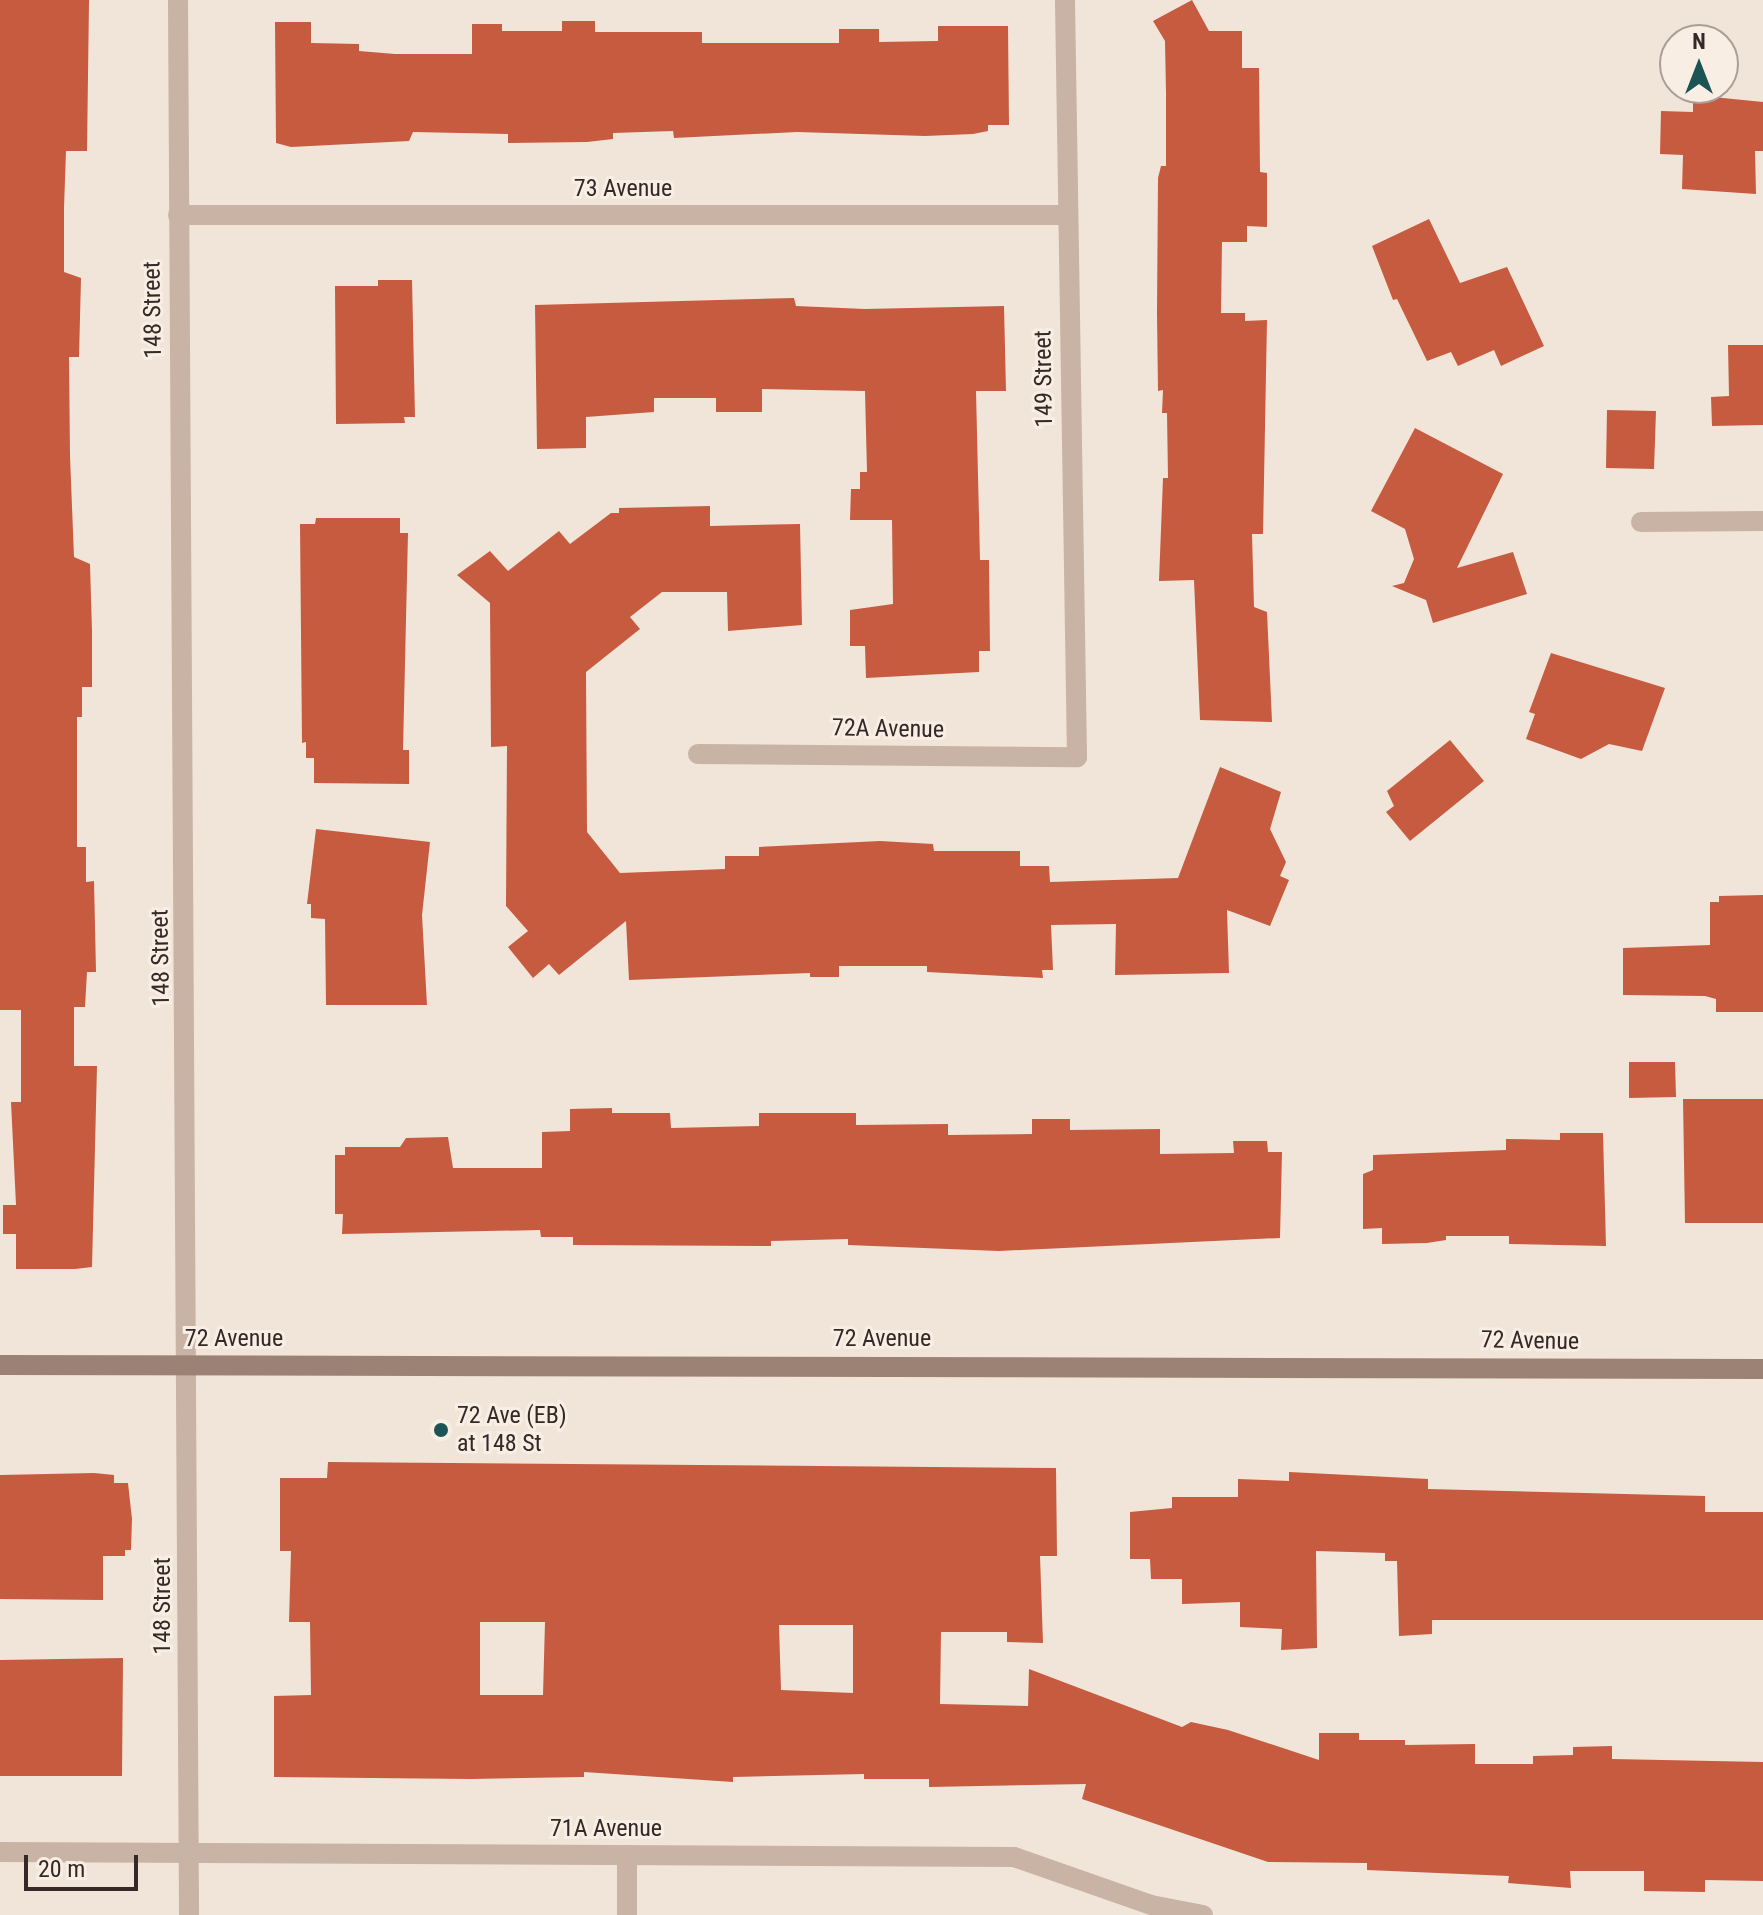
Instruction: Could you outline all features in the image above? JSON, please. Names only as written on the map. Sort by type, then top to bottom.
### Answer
[{"type":"main road","name":"72 Avenue","points":[[0,1365],[1763,1369]]},
{"type":"street","name":"148 Street","points":[[178,0],[189,1915]]},
{"type":"street","name":"149 Street","points":[[1065,0],[1077,757]]},
{"type":"street","name":"73 Avenue","points":[[178,215],[1067,215]]},
{"type":"street","points":[[1641,522],[1763,521]]},
{"type":"street","name":"72A Avenue","points":[[698,754],[1077,757]]},
{"type":"street","name":"71A Avenue","points":[[0,1852],[1014,1857],[1150,1910],[1203,1915]]},
{"type":"street","points":[[627,1855],[627,1915]]},
{"type":"building","points":[[0,0],[89,0],[87,151],[66,151],[64,208],[64,272],[81,278],[79,357],[69,357],[70,456],[74,557],[90,564],[92,687],[82,687],[82,717],[77,717],[77,847],[86,847],[86,882],[94,881],[96,972],[87,972],[85,1007],[74,1007],[74,1066],[97,1066],[92,1267],[75,1269],[16,1269],[16,1234],[3,1234],[3,1205],[16,1205],[11,1102],[21,1102],[21,1010],[0,1010]]},
{"type":"building","points":[[1192,0],[1209,31],[1242,31],[1242,68],[1259,68],[1260,172],[1267,173],[1267,227],[1247,226],[1247,242],[1222,242],[1221,313],[1245,313],[1245,321],[1267,320],[1263,534],[1252,534],[1254,607],[1267,612],[1272,722],[1200,720],[1194,580],[1159,581],[1163,478],[1168,478],[1167,413],[1162,413],[1163,390],[1158,391],[1157,313],[1158,178],[1161,166],[1166,166],[1166,93],[1165,41],[1153,21]]},
{"type":"building","points":[[562,21],[595,21],[595,32],[702,32],[702,43],[839,43],[839,29],[879,29],[879,42],[938,41],[938,26],[1008,26],[1009,125],[988,125],[988,131],[973,134],[925,136],[797,132],[674,138],[673,131],[613,133],[613,139],[587,142],[508,143],[508,134],[413,132],[409,141],[291,147],[276,143],[275,22],[311,22],[311,43],[359,44],[359,51],[472,54],[472,24],[502,24],[502,31],[562,31]]},
{"type":"building","points":[[1739,100],[1763,102],[1763,151],[1755,151],[1756,194],[1682,189],[1683,155],[1660,154],[1661,111],[1693,112],[1693,104],[1739,104]]},
{"type":"building","points":[[1429,219],[1460,283],[1507,267],[1544,346],[1501,366],[1494,350],[1458,366],[1451,352],[1427,361],[1397,299],[1393,300],[1372,246]]},
{"type":"building","points":[[378,280],[412,280],[415,417],[404,417],[405,423],[336,424],[335,286],[378,286]]},
{"type":"building","points":[[794,298],[796,306],[865,309],[1004,306],[1006,391],[976,391],[980,560],[989,560],[990,651],[979,651],[979,672],[866,678],[865,646],[850,646],[850,610],[893,604],[892,520],[850,520],[851,489],[860,489],[860,472],[867,472],[865,391],[762,389],[762,412],[716,412],[716,398],[654,398],[654,412],[586,417],[586,448],[537,449],[535,305]]},
{"type":"building","points":[[1728,345],[1763,345],[1763,425],[1712,426],[1711,397],[1729,396]]},
{"type":"building","points":[[1607,410],[1656,411],[1654,469],[1606,468]]},
{"type":"building","points":[[1415,428],[1503,474],[1457,568],[1513,552],[1527,594],[1433,623],[1426,600],[1392,586],[1404,583],[1414,559],[1405,529],[1371,511]]},
{"type":"building","points":[[710,506],[710,526],[800,524],[802,625],[728,631],[727,592],[662,592],[630,617],[640,629],[586,672],[587,832],[620,873],[725,869],[725,856],[759,856],[759,847],[880,841],[933,844],[934,851],[1020,851],[1020,866],[1049,866],[1050,882],[1178,878],[1220,767],[1281,792],[1270,829],[1286,862],[1280,876],[1289,880],[1270,926],[1227,910],[1229,973],[1115,975],[1116,924],[1051,925],[1053,970],[1042,970],[1043,978],[927,972],[927,966],[839,966],[839,977],[810,977],[810,973],[629,980],[626,921],[559,975],[549,964],[533,978],[508,947],[528,931],[506,906],[507,746],[491,747],[490,603],[457,575],[490,551],[508,571],[559,531],[570,544],[611,513],[619,513],[619,508]]},
{"type":"building","points":[[316,518],[400,518],[400,533],[408,533],[403,750],[409,750],[409,784],[314,783],[314,758],[306,758],[306,742],[302,743],[300,524],[315,524]]},
{"type":"building","points":[[1551,653],[1665,688],[1642,751],[1609,744],[1581,759],[1526,739],[1535,714],[1529,712]]},
{"type":"building","points":[[1450,740],[1484,781],[1410,841],[1386,812],[1394,806],[1387,791]]},
{"type":"building","points":[[316,829],[430,842],[422,915],[427,1005],[326,1005],[325,919],[311,918],[311,904],[307,904]]},
{"type":"building","points":[[1763,895],[1763,1012],[1716,1012],[1716,999],[1705,996],[1623,995],[1623,948],[1710,945],[1710,902],[1719,902],[1719,896]]},
{"type":"building","points":[[1629,1062],[1675,1062],[1676,1097],[1629,1098]]},
{"type":"building","points":[[1683,1099],[1763,1099],[1763,1223],[1685,1223]]},
{"type":"building","points":[[612,1108],[612,1113],[670,1113],[671,1128],[759,1126],[759,1113],[856,1113],[856,1125],[948,1124],[948,1135],[1032,1134],[1032,1119],[1070,1119],[1070,1130],[1160,1129],[1160,1154],[1234,1153],[1233,1141],[1267,1141],[1268,1152],[1282,1152],[1280,1238],[999,1251],[848,1245],[848,1239],[771,1241],[771,1246],[573,1245],[573,1237],[541,1237],[540,1230],[342,1234],[343,1214],[335,1214],[335,1155],[345,1155],[345,1147],[400,1147],[406,1138],[448,1137],[453,1168],[542,1168],[542,1132],[570,1131],[570,1109]]},
{"type":"building","points":[[1560,1133],[1603,1133],[1606,1246],[1509,1244],[1509,1236],[1446,1236],[1446,1240],[1427,1243],[1382,1244],[1382,1228],[1363,1229],[1363,1174],[1373,1170],[1373,1155],[1506,1150],[1506,1139],[1560,1140]]},
{"type":"building","points":[[328,1462],[1056,1468],[1057,1556],[1040,1556],[1043,1643],[1007,1642],[1007,1632],[941,1632],[940,1704],[1028,1706],[1029,1669],[1182,1727],[1191,1722],[1228,1730],[1319,1760],[1319,1733],[1359,1733],[1359,1740],[1405,1740],[1405,1745],[1475,1744],[1475,1764],[1533,1764],[1533,1756],[1573,1755],[1573,1747],[1612,1746],[1612,1759],[1763,1762],[1763,1881],[1705,1880],[1705,1892],[1644,1891],[1644,1871],[1570,1871],[1571,1888],[1508,1883],[1509,1876],[1367,1870],[1367,1863],[1268,1862],[1082,1799],[1086,1784],[929,1787],[929,1779],[864,1779],[864,1774],[733,1777],[733,1782],[584,1772],[584,1777],[471,1779],[274,1777],[274,1696],[311,1695],[310,1622],[289,1622],[291,1551],[280,1551],[280,1478],[327,1478]],"holes":[[[480,1622],[545,1622],[543,1695],[480,1695]],[[779,1625],[853,1625],[853,1693],[781,1690]]]},
{"type":"building","points":[[1289,1472],[1428,1479],[1428,1489],[1705,1496],[1705,1512],[1763,1512],[1763,1620],[1432,1620],[1432,1634],[1399,1636],[1397,1561],[1385,1561],[1385,1553],[1316,1551],[1317,1648],[1281,1650],[1282,1629],[1240,1627],[1240,1602],[1182,1604],[1182,1579],[1151,1579],[1150,1559],[1130,1559],[1130,1512],[1172,1508],[1172,1497],[1238,1497],[1238,1479],[1289,1481]]},
{"type":"building","points":[[0,1475],[114,1475],[114,1483],[128,1483],[132,1519],[131,1550],[125,1550],[125,1556],[103,1556],[103,1600],[0,1599]]},
{"type":"building","points":[[123,1658],[122,1776],[0,1776],[0,1660]]},
{"type":"place","name":"72 Ave (EB) at 148 St","points":[[441,1430]]}]
